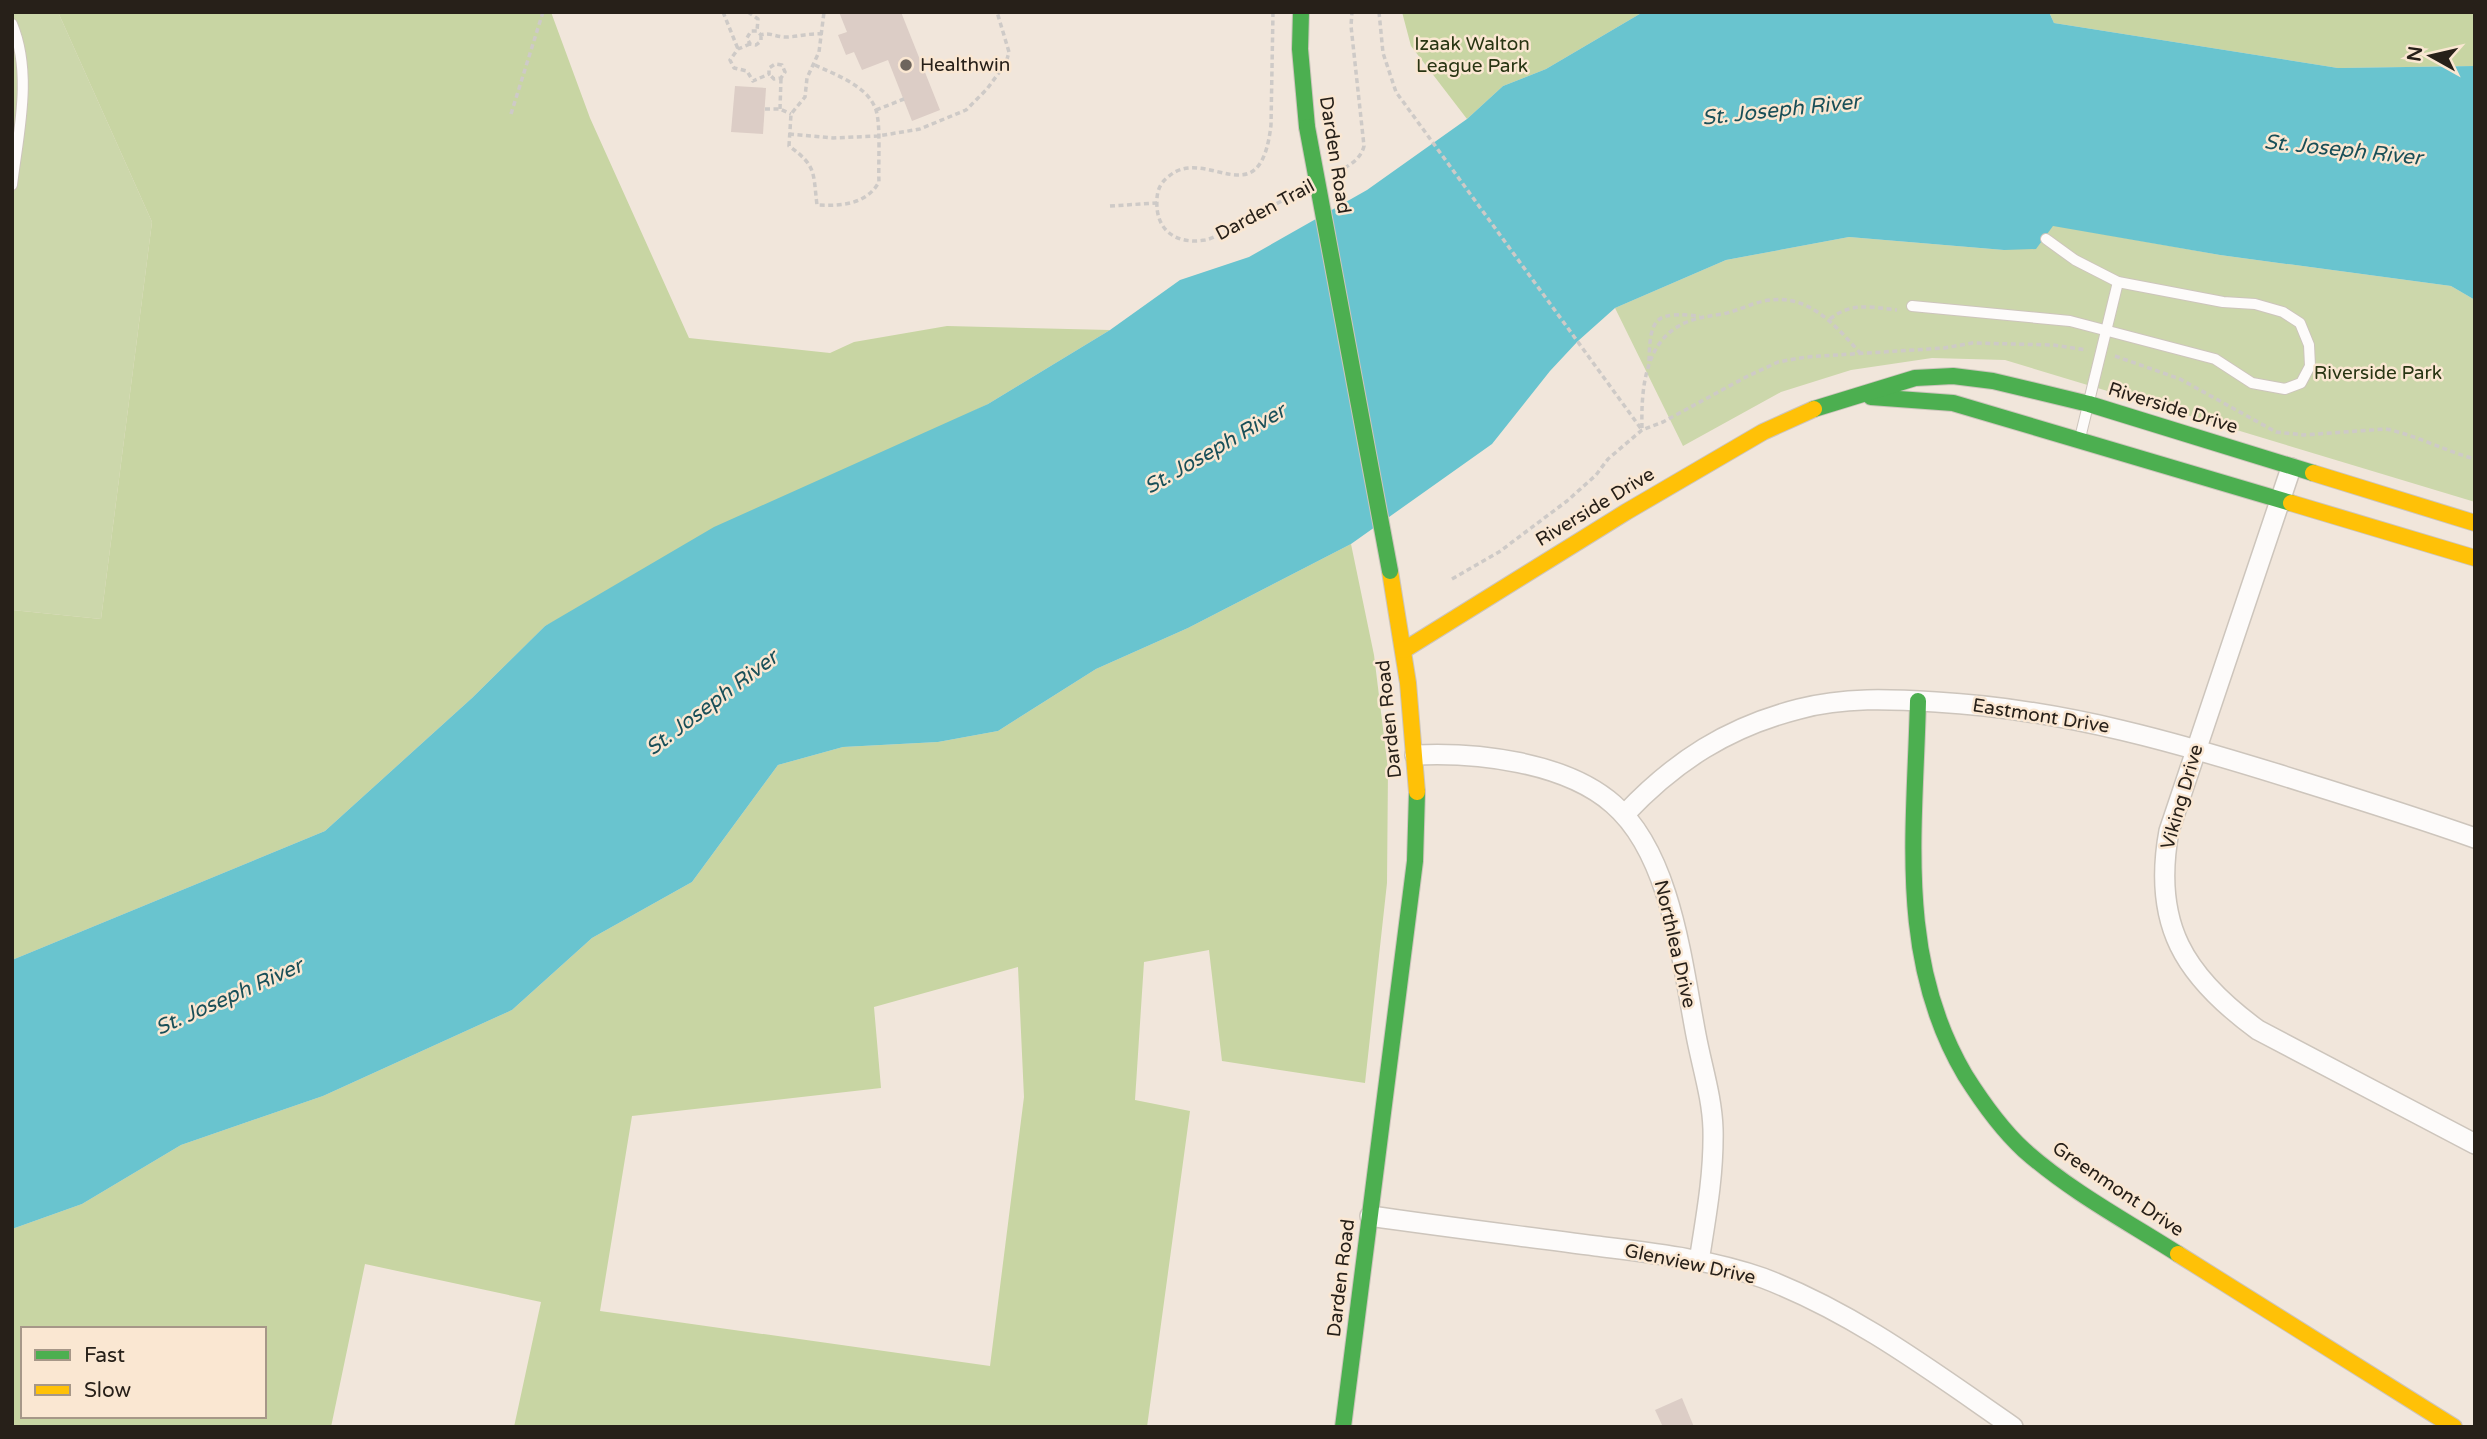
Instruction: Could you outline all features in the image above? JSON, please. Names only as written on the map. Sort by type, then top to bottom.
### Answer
[{"type":"street","name":"Darden Road","points":[[1301,12],[1300,49],[1307,127],[1404,650],[1417,798],[1415,861],[1343,1427]]},
{"type":"street","name":"Riverside Drive","points":[[1404,650],[1626,512],[1763,432],[1807,411],[1915,378],[1952,376],[1993,381],[2089,404],[2475,523]]},
{"type":"street","name":"Riverside Drive","points":[[1854,396],[1953,403],[2475,558]]},
{"type":"street","name":"Viking Drive","points":[[2291,468],[2169,831],[2164,879],[2167,907],[2176,940],[2188,963],[2234,1012],[2258,1030],[2475,1144]]},
{"type":"street","name":"Eastmont Drive","points":[[1625,814],[1674,767],[1702,748],[1751,724],[1800,709],[1865,699],[1965,704],[2059,716],[2109,726],[2195,748],[2475,838]]},
{"type":"street","name":"Greenmont Drive","points":[[1918,701],[1914,907],[1924,975],[1940,1028],[1981,1101],[2022,1148],[2065,1183],[2454,1427]]},
{"type":"street","name":"Northlea Drive","points":[[1415,755],[1462,755],[1539,768],[1566,776],[1610,801],[1625,814],[1642,838],[1668,896],[1707,1082],[1713,1127],[1712,1174],[1699,1261]]},
{"type":"street","name":"Glenview Drive","points":[[1370,1216],[1699,1261],[1760,1277],[1843,1315],[1888,1341],[2013,1427]]},
{"type":"lane","points":[[12,24],[21,61],[23,93],[12,185]]},
{"type":"lane","points":[[1912,306],[2070,321],[2215,359],[2252,383],[2285,389],[2301,383],[2310,366],[2309,345],[2300,323],[2283,312],[2255,303],[2223,302],[2118,282],[2075,260],[2046,239]]},
{"type":"lane","points":[[2080,439],[2118,282]]},
{"type":"path","points":[[511,114],[543,12]]},
{"type":"path","points":[[723,12],[738,48]]},
{"type":"path","points":[[748,12],[758,19],[761,41],[756,45],[738,48],[730,60],[734,68],[747,71],[753,80],[769,74]]},
{"type":"path","points":[[815,65],[852,83],[867,96],[876,110],[879,182],[874,191],[856,202],[841,206],[817,205],[813,170],[806,158],[789,146],[791,114],[805,97],[807,78],[815,65],[822,34],[824,12]]},
{"type":"path","points":[[789,134],[833,138],[877,136],[920,128],[966,110],[987,89],[1006,63],[1009,52],[997,12]]},
{"type":"path","name":"Darden Trail","points":[[1273,12],[1271,125],[1260,164],[1254,171],[1233,176],[1197,168],[1178,169],[1161,183],[1157,203],[1159,222],[1166,232],[1185,241],[1208,240],[1301,191]]},
{"type":"path","name":"Darden Trail","points":[[1336,172],[1356,160],[1362,154],[1363,146],[1351,26],[1352,12]]},
{"type":"path","points":[[1379,12],[1383,53],[1396,92],[1642,430],[1643,387],[1649,363],[1652,327],[1657,320],[1676,314],[1701,317],[1723,314],[1763,301],[1780,299],[1814,309],[1830,319],[1861,354]]},
{"type":"path","points":[[750,44],[747,38],[751,31],[783,37],[806,33],[822,34]]},
{"type":"path","points":[[780,109],[781,78],[785,72],[782,65],[775,64],[769,68],[769,74],[774,79],[781,78]]},
{"type":"path","points":[[876,110],[904,99]]},
{"type":"path","points":[[765,109],[780,109],[791,114]]},
{"type":"path","points":[[1110,206],[1157,203]]},
{"type":"path","points":[[1830,319],[1840,311],[1852,307],[1905,311],[1912,306]]},
{"type":"path","points":[[1649,363],[1669,332],[1701,317]]},
{"type":"green space","points":[[12,12],[58,12],[152,222],[101,619],[12,610]]},
{"type":"green space","points":[[58,12],[551,12],[590,118],[689,338],[830,353],[854,342],[947,326],[1110,330],[988,404],[545,626],[472,698],[325,831],[12,960],[12,610],[101,619],[152,222]]},
{"type":"green space","name":"Izaak Walton League Park","points":[[1402,12],[1643,12],[1546,69],[1503,86],[1467,119],[1411,46]]},
{"type":"green space","points":[[2049,12],[2475,12],[2475,66],[2338,68],[2054,23]]},
{"type":"green space","name":"Riverside Park","points":[[2052,225],[2220,255],[2451,286],[2475,300],[2475,502],[2005,360],[1932,358],[1851,370],[1781,392],[1683,446],[1615,308],[1726,260],[1849,237],[2004,250]]},
{"type":"green space","points":[[1351,544],[1374,655],[1388,769],[1387,883],[1365,1083],[1222,1061],[1209,950],[1144,962],[1135,1100],[1190,1111],[1147,1427],[514,1427],[541,1302],[365,1264],[331,1427],[12,1427],[12,1229],[82,1204],[181,1145],[323,1096],[512,1010],[592,938],[692,882],[778,765],[843,747],[938,742],[998,731],[1096,669],[1188,628]],"holes":[[[1018,967],[1024,1097],[990,1366],[600,1311],[632,1116],[881,1088],[874,1007]]]},
{"type":"water","name":"St. Joseph River","points":[[1643,12],[2049,12],[2054,23],[2338,68],[2475,66],[2475,300],[2451,286],[2220,255],[2053,226],[2036,249],[2004,250],[1849,237],[1726,260],[1615,308],[1550,371],[1492,444],[1351,544],[1188,628],[1096,669],[998,731],[938,742],[843,747],[778,765],[692,882],[592,938],[512,1010],[323,1096],[181,1145],[82,1204],[12,1229],[12,960],[325,831],[472,698],[545,626],[714,527],[988,404],[1110,330],[1180,280],[1249,257],[1367,190],[1467,119],[1503,86],[1546,69]]},
{"type":"building","name":"Healthwin","points":[[839,12],[901,12],[940,110],[912,121],[888,60],[862,70],[854,52],[846,55],[838,35],[847,32]]},
{"type":"building","points":[[735,86],[766,88],[763,134],[731,132]]},
{"type":"building","points":[[1682,1398],[1694,1427],[1663,1427],[1655,1410]]},
{"type":"traffic: fast","points":[[1301,12],[1300,49],[1307,127]]},
{"type":"traffic: fast","points":[[1307,127],[1390,571]]},
{"type":"traffic: fast","points":[[1814,409],[1915,378],[1953,376],[1993,381],[2089,404],[2313,473]]},
{"type":"traffic: fast","points":[[1871,397],[1953,403],[2291,503]]},
{"type":"traffic: fast","points":[[1918,701],[1914,893],[1919,940],[1928,985],[1943,1031],[1965,1075],[2015,1142],[2079,1192],[2178,1254]]},
{"type":"traffic: fast","points":[[1343,1427],[1415,861],[1417,792]]},
{"type":"traffic: slow","points":[[1404,650],[1626,512],[1763,432],[1814,409]]},
{"type":"traffic: slow","points":[[2313,473],[2475,523]]},
{"type":"traffic: slow","points":[[2291,503],[2475,558]]},
{"type":"traffic: slow","points":[[1390,571],[1408,683],[1417,792]]},
{"type":"traffic: slow","points":[[2178,1254],[2454,1427]]},
{"type":"place","name":"Healthwin","points":[[906,65]]}]
